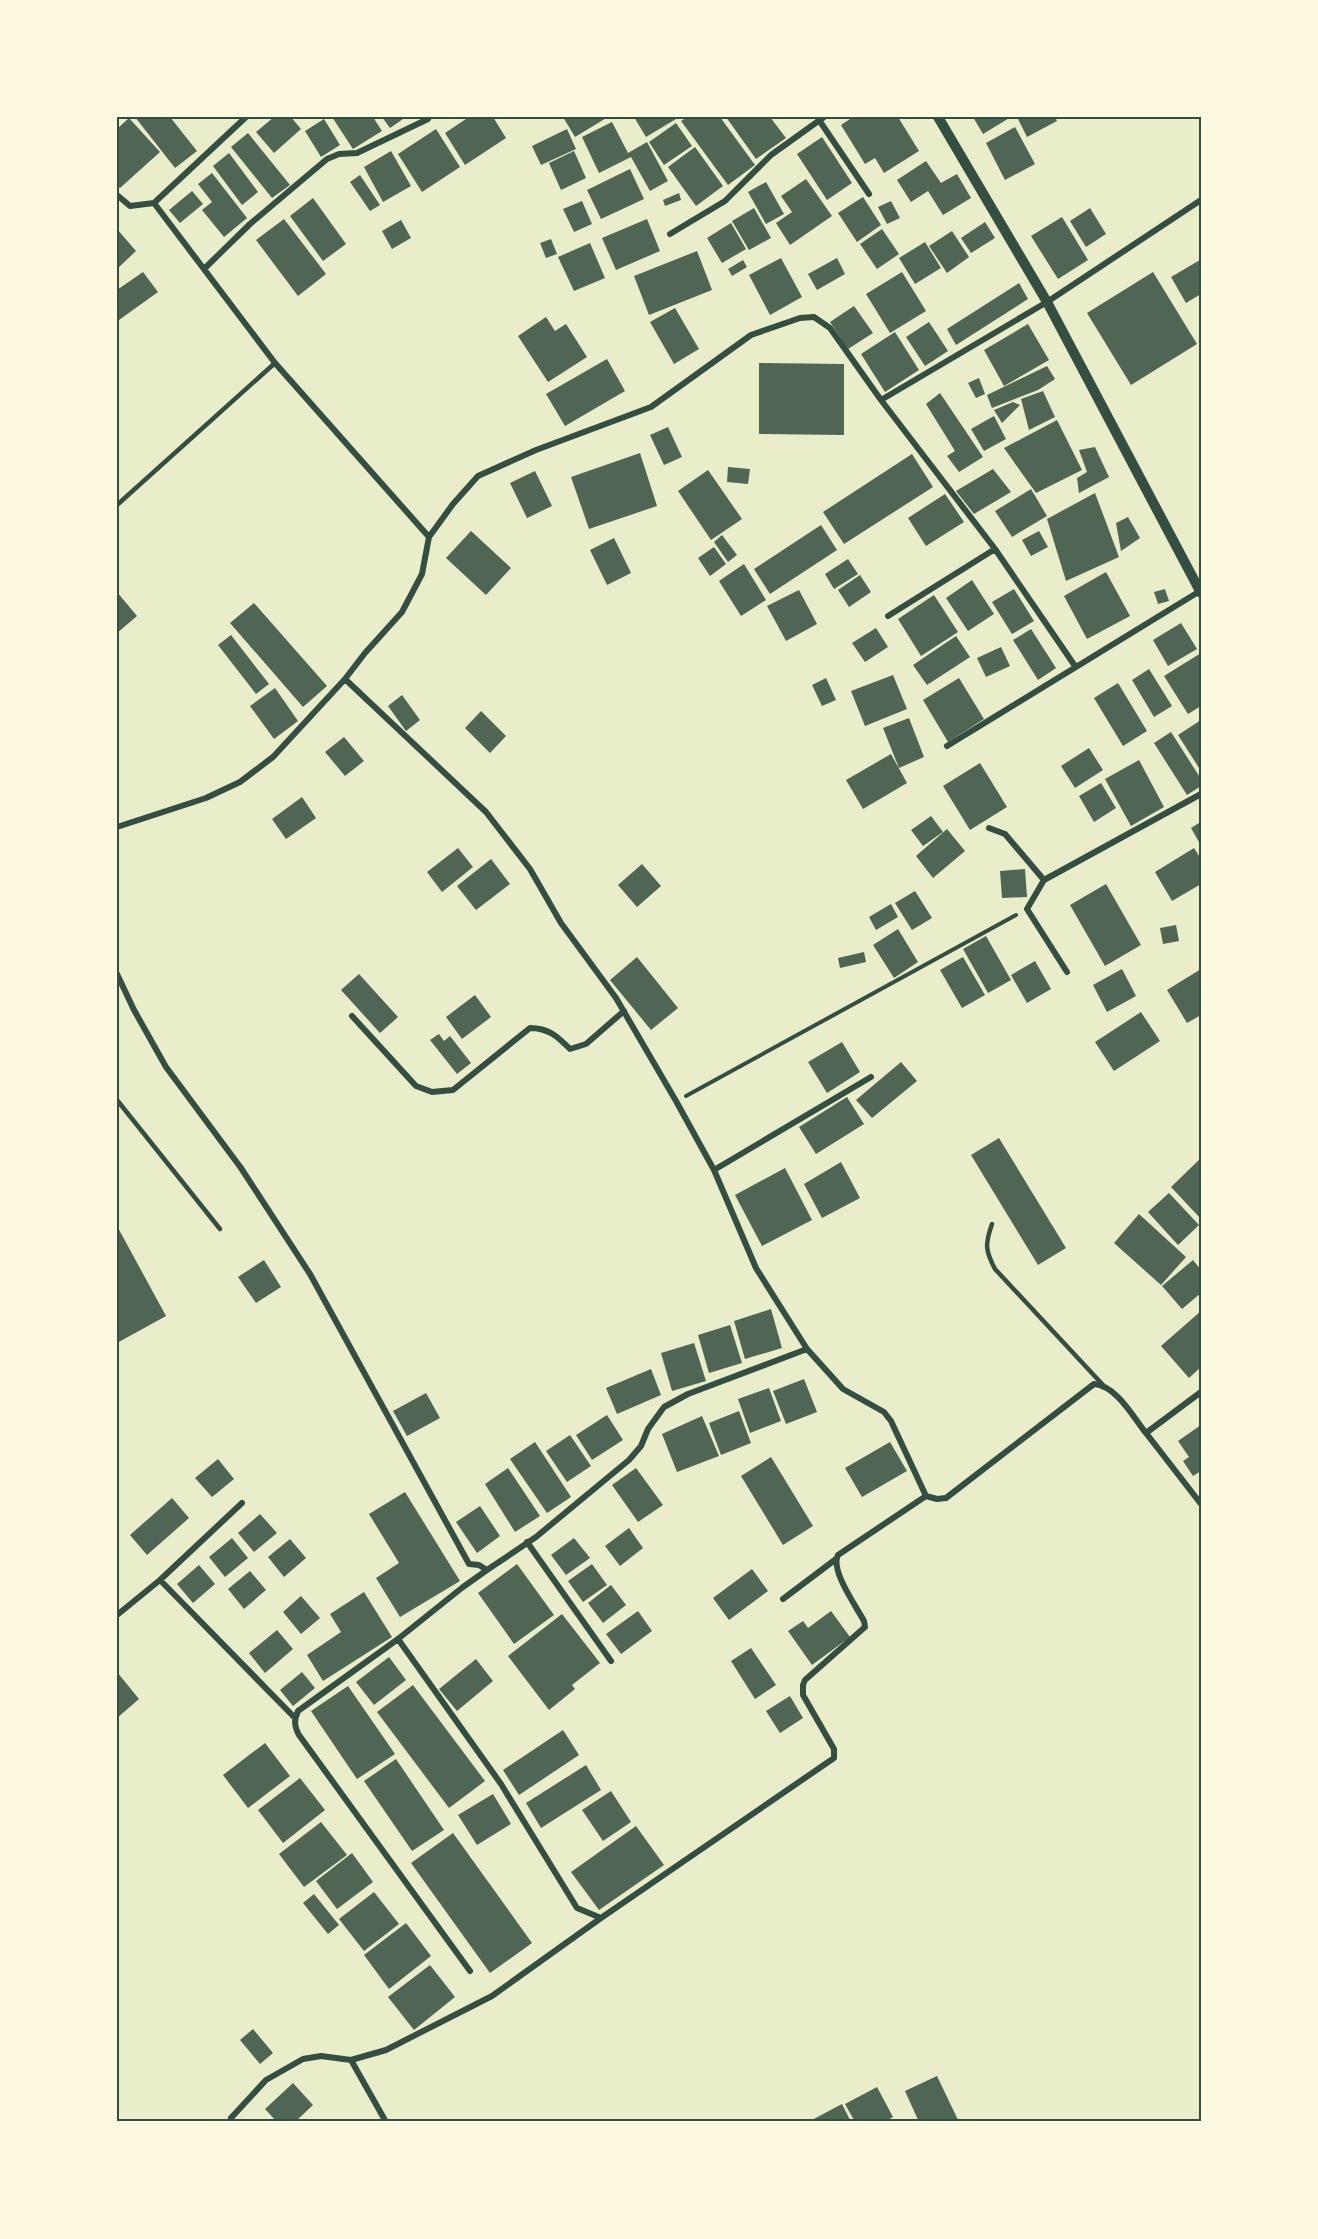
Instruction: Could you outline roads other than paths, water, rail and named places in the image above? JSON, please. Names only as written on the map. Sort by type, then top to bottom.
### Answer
[{"type":"street","points":[[117,195],[130,206],[154,203],[246,117]]},
{"type":"street","points":[[938,117],[1047,302],[1200,592],[947,746]]},
{"type":"street","points":[[204,269],[250,224],[327,159],[339,154],[357,153],[428,119]]},
{"type":"street","points":[[670,234],[725,201],[771,155],[821,119],[869,194]]},
{"type":"street","points":[[881,400],[1047,302],[1201,200]]},
{"type":"street","points":[[154,203],[275,363],[429,537]]},
{"type":"street","points":[[117,827],[206,798],[240,782],[273,756],[345,680],[365,653],[402,612],[423,574],[429,537],[453,504],[478,476],[536,450],[651,407],[751,335],[800,318],[814,317],[830,328],[881,400],[995,549],[1076,666]]},
{"type":"street","points":[[888,616],[995,549]]},
{"type":"street","points":[[345,680],[486,812],[530,868],[561,923],[624,1011],[676,1101],[714,1170],[756,1268],[807,1349],[843,1389],[884,1412],[891,1421],[926,1496]]},
{"type":"street","points":[[1067,972],[1027,909],[1044,880],[1201,794]]},
{"type":"street","points":[[989,828],[1005,834],[1044,880]]},
{"type":"street","points":[[117,974],[166,1067],[241,1168],[310,1274],[469,1564],[478,1565],[487,1570]]},
{"type":"street","points":[[352,1016],[416,1086],[432,1092],[453,1090],[530,1028],[542,1028],[554,1034],[570,1049],[586,1044],[624,1011]]},
{"type":"street","points":[[714,1170],[871,1077]]},
{"type":"street","points":[[470,1971],[299,1735],[294,1718],[298,1711],[398,1639],[462,1587],[527,1542],[629,1460],[641,1446],[648,1430],[664,1407],[688,1394],[807,1349]]},
{"type":"street","points":[[783,1599],[836,1559],[838,1555],[926,1496],[937,1499],[946,1498],[1094,1384],[1103,1385],[1112,1392],[1201,1504]]},
{"type":"street","points":[[1146,1433],[1201,1392]]},
{"type":"street","points":[[117,1615],[160,1580],[242,1503]]},
{"type":"street","points":[[527,1542],[610,1661]]},
{"type":"street","points":[[231,2118],[266,2080],[303,2059],[321,2056],[351,2060],[386,2050],[492,1996],[834,1758],[834,1749],[802,1690],[805,1680],[865,1627],[864,1621],[837,1572],[836,1559]]},
{"type":"street","points":[[160,1580],[294,1718]]},
{"type":"street","points":[[398,1639],[501,1784],[577,1908],[601,1918]]},
{"type":"street","points":[[351,2060],[386,2122]]},
{"type":"lane","points":[[117,505],[275,363]]},
{"type":"lane","points":[[117,1100],[220,1230]]},
{"type":"lane","points":[[992,1224],[986,1242],[988,1256],[995,1269],[1103,1385]]}]
